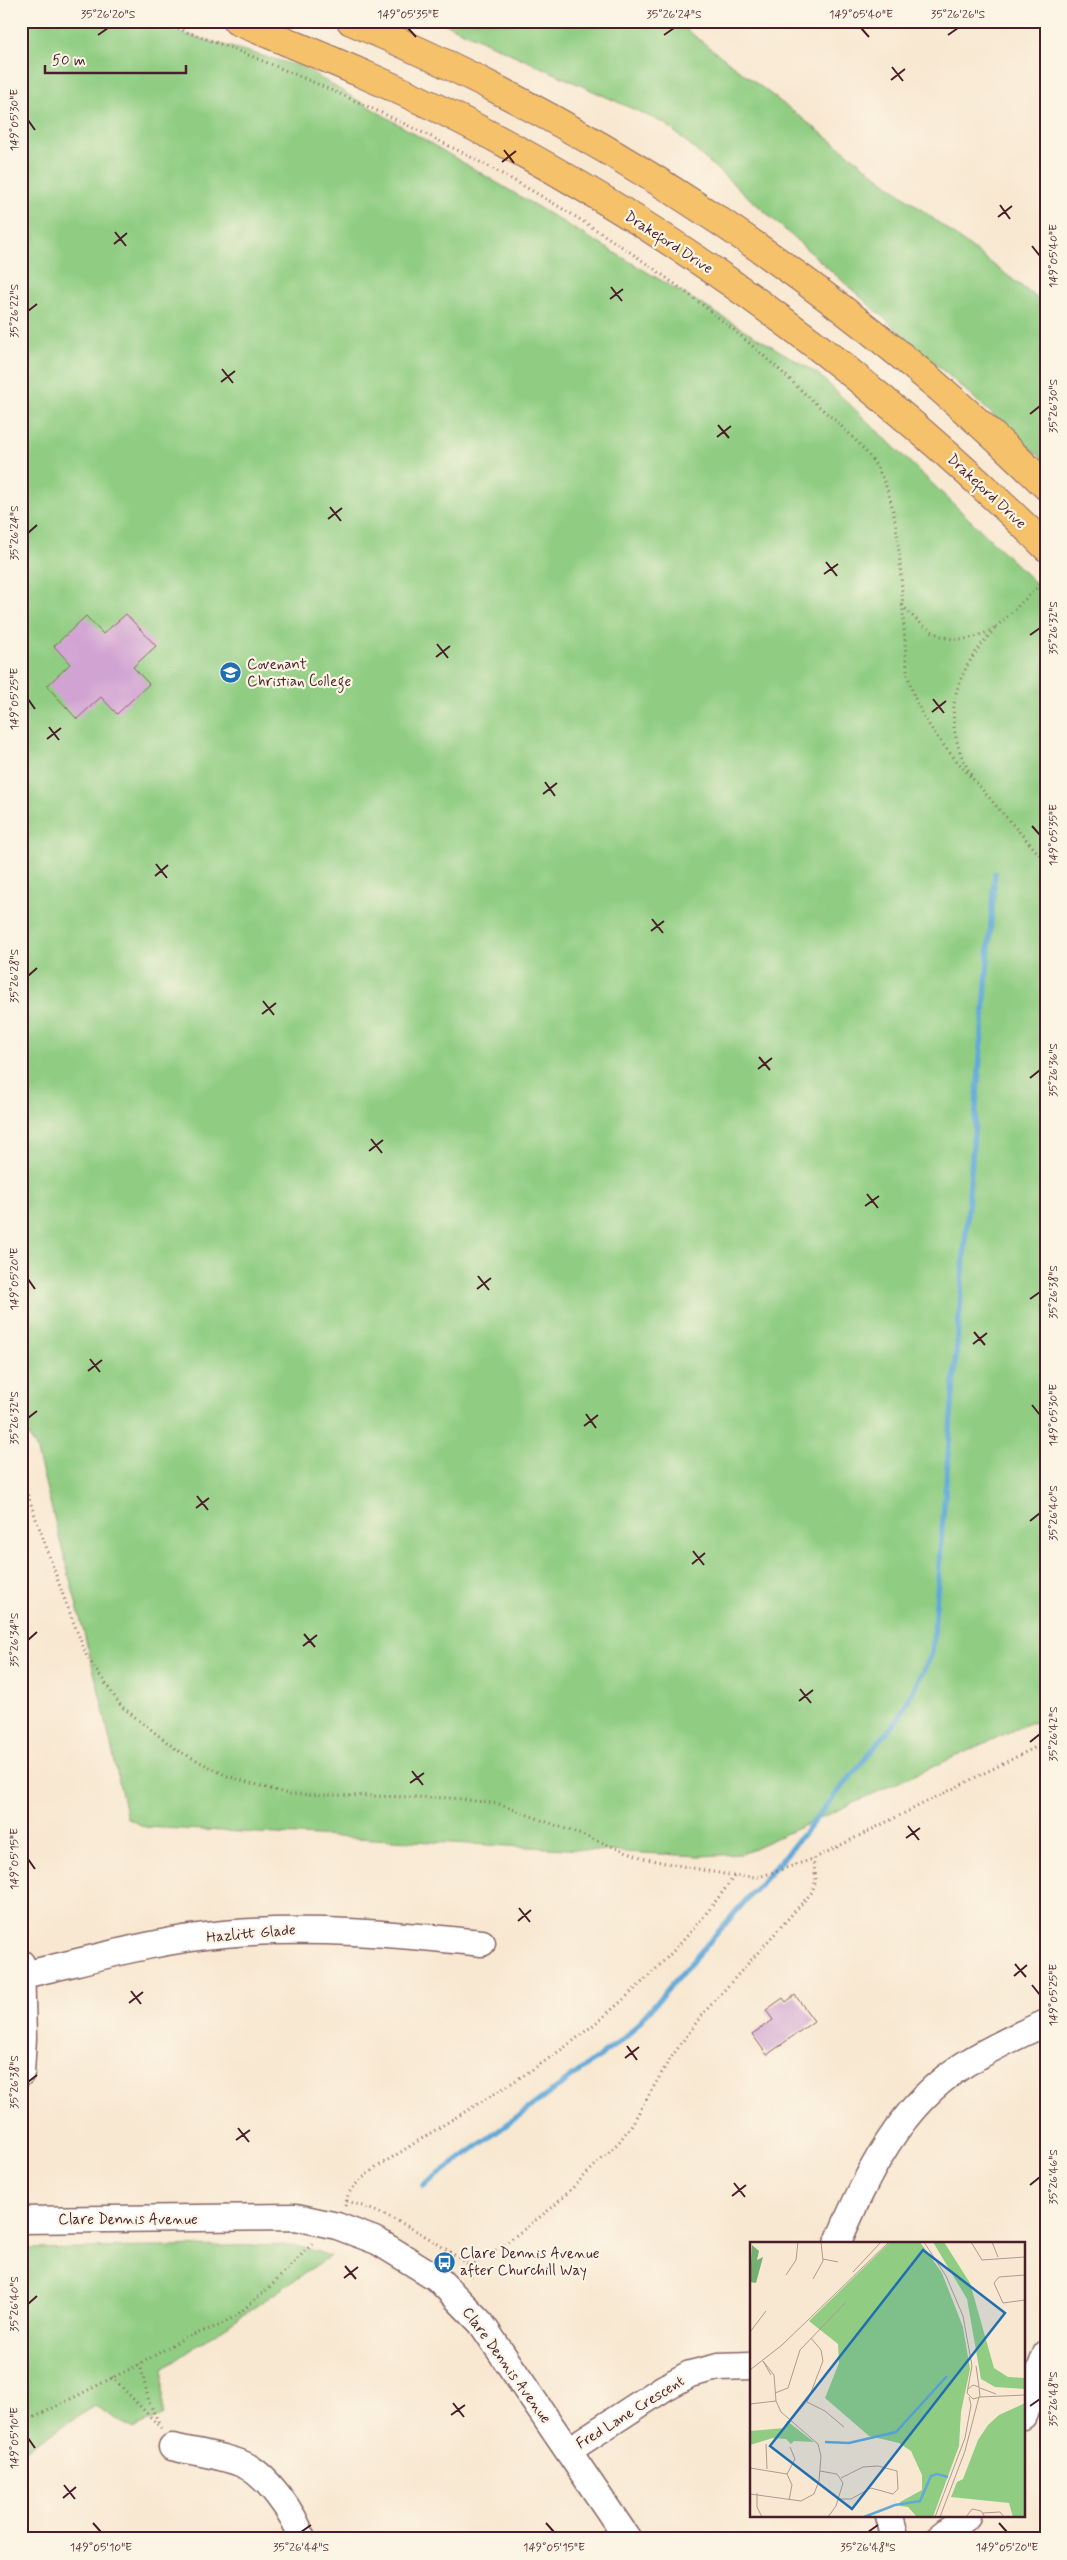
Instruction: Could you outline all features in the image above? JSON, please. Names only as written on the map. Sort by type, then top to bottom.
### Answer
[{"type":"highway","name":"Drakeford Drive","points":[[237,21],[350,67],[465,122],[633,218],[742,289],[846,367],[947,453],[1046,547]]},
{"type":"highway","points":[[351,21],[479,80],[583,137],[757,247],[811,285],[915,367],[1046,486]]},
{"type":"street","name":"Hazlitt Glade","points":[[22,1969],[222,1934],[297,1929],[374,1932],[482,1943]]},
{"type":"street","points":[[21,2073],[22,1969]]},
{"type":"street","points":[[838,2242],[863,2185],[885,2145],[898,2126],[928,2093],[963,2065],[1002,2043],[1046,2022]]},
{"type":"street","name":"Clare Dennis Avenue","points":[[21,2220],[296,2218],[321,2233],[376,2241],[437,2278],[481,2323],[628,2539]]},
{"type":"street","points":[[1024,2413],[1046,2354]]},
{"type":"street","name":"Fred Lane Crescent","points":[[568,2450],[664,2388],[690,2374],[718,2367],[750,2366]]},
{"type":"street","points":[[166,2436],[241,2463],[266,2482],[286,2505],[302,2539]]},
{"type":"street","points":[[890,2518],[895,2539]]},
{"type":"street","points":[[938,2539],[964,2518]]},
{"type":"path","points":[[154,21],[292,73],[412,126],[553,202],[623,245],[699,301],[775,364],[864,451],[882,476],[890,498],[895,524],[908,678],[918,707],[933,733],[1046,862]]},
{"type":"path","points":[[975,782],[956,742],[954,706],[965,666],[978,647],[996,627],[1046,579]]},
{"type":"path","points":[[902,604],[922,627],[944,638],[974,637],[996,627]]},
{"type":"path","points":[[21,1476],[62,1595],[87,1657],[121,1706],[177,1750],[227,1776],[288,1794],[452,1798],[499,1804],[646,1859],[734,1876],[759,1877],[813,1859],[1046,1742]]},
{"type":"path","points":[[470,2266],[501,2247],[554,2206],[619,2142],[631,2126],[668,2062],[701,2016],[812,1892],[816,1880],[813,1859]]},
{"type":"path","points":[[21,2424],[140,2364],[184,2338],[218,2326],[236,2316],[274,2283],[321,2233],[352,2187],[370,2173],[443,2125],[489,2098],[572,2042],[624,1998],[681,1942],[734,1876]]},
{"type":"path","points":[[140,2364],[149,2402],[166,2436]]},
{"type":"path","points":[[112,2377],[166,2436]]},
{"type":"green space","points":[[21,21],[138,21],[302,67],[817,373],[1046,593],[1046,1722],[1029,1723],[741,1854],[700,1856],[145,1827],[127,1818],[100,1695],[36,1448],[21,1423]]},
{"type":"green space","points":[[439,21],[675,21],[1046,305],[1046,462],[666,124]]},
{"type":"green space","points":[[297,2245],[330,2256],[163,2369],[163,2415],[133,2429],[95,2406],[21,2452],[21,2249]]},
{"type":"building","points":[[126,614],[156,646],[133,667],[149,684],[117,714],[101,697],[77,719],[47,686],[70,664],[54,646],[86,616],[103,634]]},
{"type":"building","points":[[795,1995],[814,2021],[767,2055],[752,2034],[773,2020],[766,2010],[783,1998],[786,2002]]},
{"type":"waterway","points":[[423,2186],[626,2037],[790,1850],[898,1719],[932,1654],[995,873]]},
{"type":"place","name":"Covenant Christian College","points":[[231,673]]},
{"type":"place","name":"Clare Dennis Avenue after Churchill Way","points":[[444,2262]]}]
